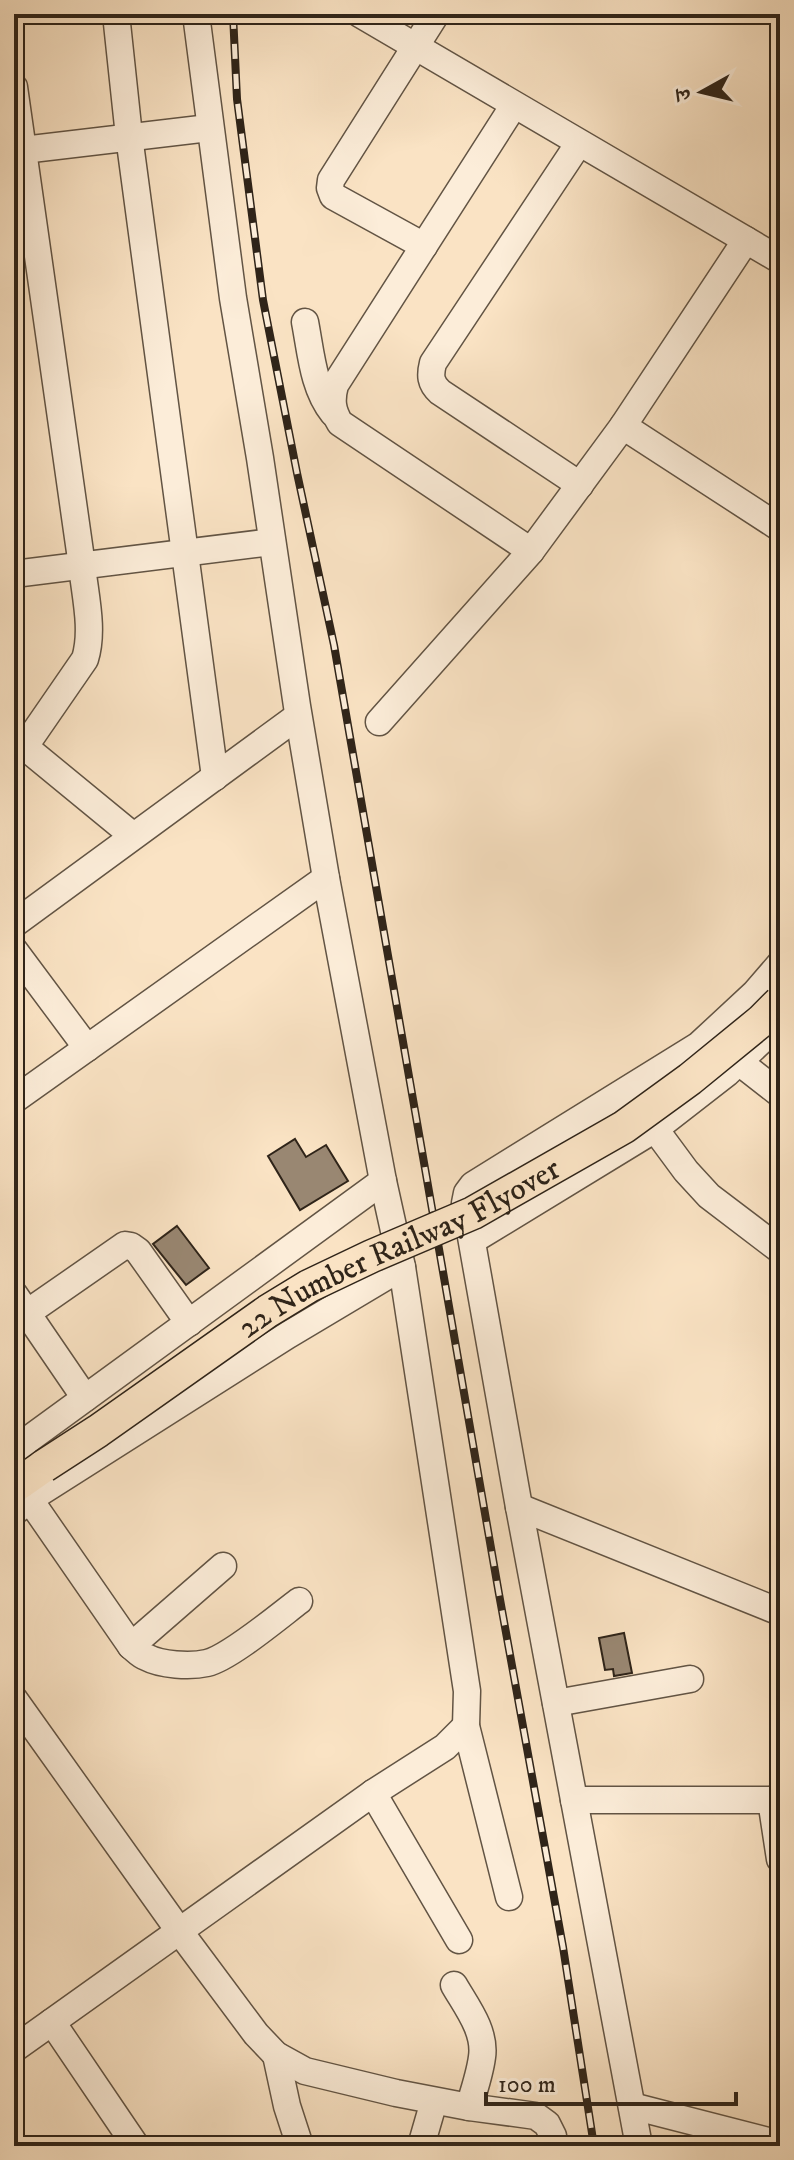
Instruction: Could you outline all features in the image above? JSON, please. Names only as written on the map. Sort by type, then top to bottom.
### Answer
[{"type":"main road","name":"22 Number Railway Flyover","points":[[19,1500],[44,1466],[268,1311],[309,1286],[473,1213],[624,1127],[702,1070],[780,1002]]},
{"type":"street","points":[[116,14],[129,136],[214,773]]},
{"type":"street","points":[[196,14],[233,298],[298,711],[326,878],[402,1267],[467,1691],[466,1726],[509,1897]]},
{"type":"street","points":[[360,14],[780,260]]},
{"type":"street","points":[[424,246],[333,196],[330,188],[331,180],[436,14]]},
{"type":"street","points":[[14,87],[23,150],[22,200],[82,566],[89,634],[85,659],[20,742],[126,830]]},
{"type":"street","points":[[334,414],[331,397],[335,385],[514,105]]},
{"type":"street","points":[[23,150],[209,128]]},
{"type":"street","points":[[579,143],[433,363],[430,373],[433,385],[440,392],[580,485]]},
{"type":"street","points":[[379,722],[531,551],[623,426],[746,240]]},
{"type":"street","points":[[305,322],[318,388],[340,423],[531,551]]},
{"type":"street","points":[[623,426],[780,528]]},
{"type":"street","points":[[14,574],[272,542]]},
{"type":"street","points":[[14,924],[298,711]]},
{"type":"street","points":[[14,911],[126,830],[214,773]]},
{"type":"street","points":[[14,1100],[326,878]]},
{"type":"street","points":[[14,950],[87,1048]]},
{"type":"street","points":[[639,2146],[465,1203],[473,1185],[699,1045],[755,993],[780,964]]},
{"type":"street","points":[[473,1240],[655,1129],[739,1062],[780,1023]]},
{"type":"street","points":[[739,1062],[780,1094]]},
{"type":"street","points":[[655,1129],[709,1196],[780,1250]]},
{"type":"street","points":[[14,1450],[383,1181]]},
{"type":"street","points":[[85,1398],[21,1304],[125,1245],[138,1251],[189,1323]]},
{"type":"street","points":[[299,1601],[225,1655],[209,1663],[193,1665],[146,1657],[131,1646],[19,1500],[402,1267]]},
{"type":"street","points":[[519,1507],[780,1612]]},
{"type":"street","points":[[131,1646],[223,1566]]},
{"type":"street","points":[[556,1703],[690,1679]]},
{"type":"street","points":[[14,1699],[180,1932],[256,2034],[276,2055],[305,2071],[434,2101],[536,2116],[547,2124],[554,2146]]},
{"type":"street","points":[[14,2049],[373,1793],[445,1747],[466,1726]]},
{"type":"street","points":[[373,1793],[459,1940]]},
{"type":"street","points":[[574,1800],[776,1800],[780,1859]]},
{"type":"street","points":[[454,1985],[479,2029],[482,2043],[483,2056],[469,2107]]},
{"type":"street","points":[[52,2022],[136,2146]]},
{"type":"street","points":[[276,2055],[300,2146]]},
{"type":"street","points":[[421,2146],[434,2101]]},
{"type":"street","points":[[632,2106],[780,2144]]},
{"type":"building","points":[[295,1139],[306,1157],[326,1145],[348,1181],[300,1210],[268,1156]]},
{"type":"building","points":[[177,1226],[209,1268],[186,1285],[153,1244]]},
{"type":"building","points":[[624,1633],[632,1673],[614,1676],[613,1669],[605,1670],[599,1638]]},
{"type":"railway","points":[[233,14],[237,99],[263,300],[334,645],[563,1947],[594,2146]]}]
